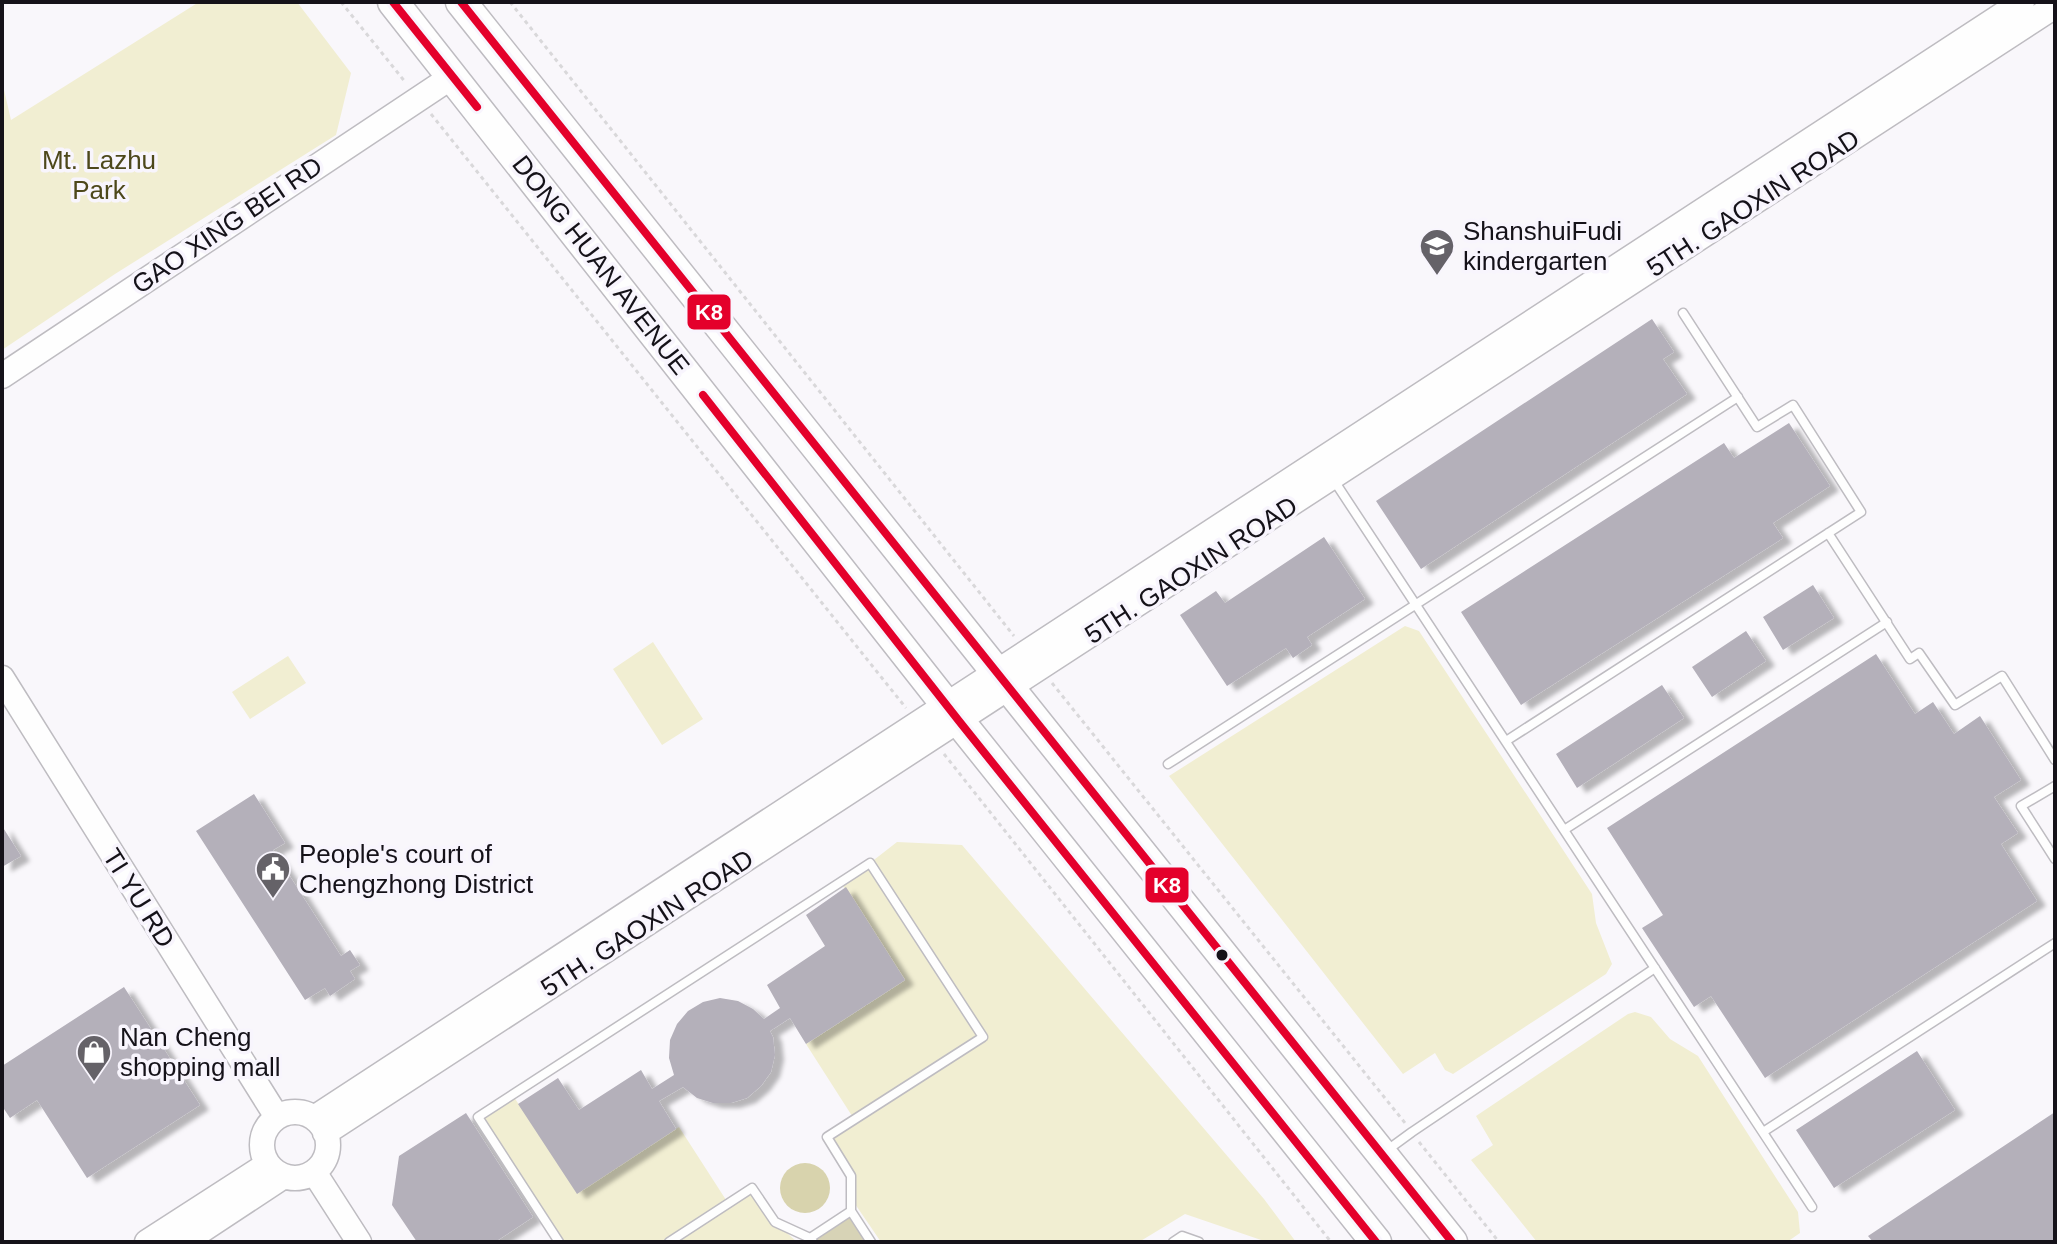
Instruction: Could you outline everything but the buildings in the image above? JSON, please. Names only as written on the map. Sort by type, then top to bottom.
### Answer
[{"type":"highway","name":"DONG HUAN AVENUE","points":[[393,2],[953,713],[1376,1242]]},
{"type":"highway","points":[[461,2],[1452,1242]]},
{"type":"main road","name":"5TH. GAOXIN ROAD","points":[[1034,661],[2022,2]]},
{"type":"main road","name":"5TH. GAOXIN ROAD","points":[[320,1126],[1004,680],[1332,478],[2055,6]]},
{"type":"main road","name":"GAO XING BEI RD","points":[[2,376],[453,76]]},
{"type":"main road","name":"TI YU RD","points":[[2,678],[277,1117]]},
{"type":"main road","points":[[293,1112],[302,1113],[320,1126],[328,1147],[326,1156],[314,1172],[305,1177],[294,1178],[276,1170],[263,1152],[265,1130],[277,1117],[293,1112]]},
{"type":"main road","points":[[147,1242],[276,1170]]},
{"type":"main road","points":[[184,1242],[276,1170]]},
{"type":"main road","points":[[314,1172],[359,1242]]},
{"type":"lane","points":[[1506,741],[1861,512],[1793,405],[1757,427],[1683,313]]},
{"type":"lane","points":[[1168,764],[1738,397]]},
{"type":"lane","points":[[1332,478],[1812,1207]]},
{"type":"lane","points":[[1828,533],[1910,659],[1919,653],[1955,705],[2002,676],[2055,760]]},
{"type":"lane","points":[[1564,830],[1887,622]]},
{"type":"lane","points":[[2055,786],[2021,806],[2055,859]]},
{"type":"lane","points":[[559,1242],[478,1117],[870,863],[983,1037],[827,1137],[851,1176],[851,1211],[871,1242]]},
{"type":"lane","points":[[1763,1132],[2055,943]]},
{"type":"lane","points":[[1382,1154],[1655,968]]},
{"type":"lane","points":[[669,1242],[752,1188],[775,1222],[812,1240],[851,1211]]},
{"type":"lane","points":[[1173,1242],[1182,1236],[1199,1242]]},
{"type":"path","points":[[341,2],[1331,1242]]},
{"type":"path","points":[[510,2],[1499,1242]]},
{"type":"green space","name":"Mt. Lazhu Park","points":[[199,2],[297,2],[351,73],[336,135],[115,274],[2,350],[2,81],[11,120]]},
{"type":"green space","points":[[1405,626],[1419,631],[1592,894],[1596,923],[1612,964],[1606,974],[1453,1074],[1445,1070],[1435,1053],[1403,1074],[1169,776]]},
{"type":"green space","points":[[653,642],[703,719],[662,745],[613,669]]},
{"type":"green space","points":[[288,656],[306,683],[250,719],[232,692]]},
{"type":"green space","points":[[897,842],[962,845],[1264,1199],[1296,1242],[1267,1242],[1185,1214],[1139,1242],[881,1242],[855,1204],[851,1176],[827,1137],[854,1119],[806,1044],[905,980],[841,883]]},
{"type":"green space","points":[[1635,1012],[1651,1017],[1670,1039],[1698,1056],[1798,1212],[1800,1233],[1787,1242],[1537,1242],[1471,1160],[1493,1145],[1476,1116]]},
{"type":"green space","points":[[512,1094],[577,1193],[679,1127],[728,1203],[752,1188],[775,1222],[797,1242],[559,1242],[478,1117]]},
{"type":"shaded area","points":[[805,1163],[823,1170],[830,1188],[823,1206],[805,1213],[787,1206],[780,1188],[787,1170]]},
{"type":"shaded area","points":[[851,1211],[869,1242],[813,1242],[810,1238]]},
{"type":"transit line","name":"K8","points":[[393,2],[477,107]]},
{"type":"transit line","name":"K8","points":[[461,2],[1452,1242]]},
{"type":"transit line","name":"K8","points":[[703,395],[1376,1242]]},
{"type":"place","name":"ShanshuiFudi kindergarten","points":[[1437,277]]},
{"type":"place","name":"People's court of Chengzhong District","points":[[273,900]]},
{"type":"place","name":"Nan Cheng shopping mall","points":[[94,1083]]}]
